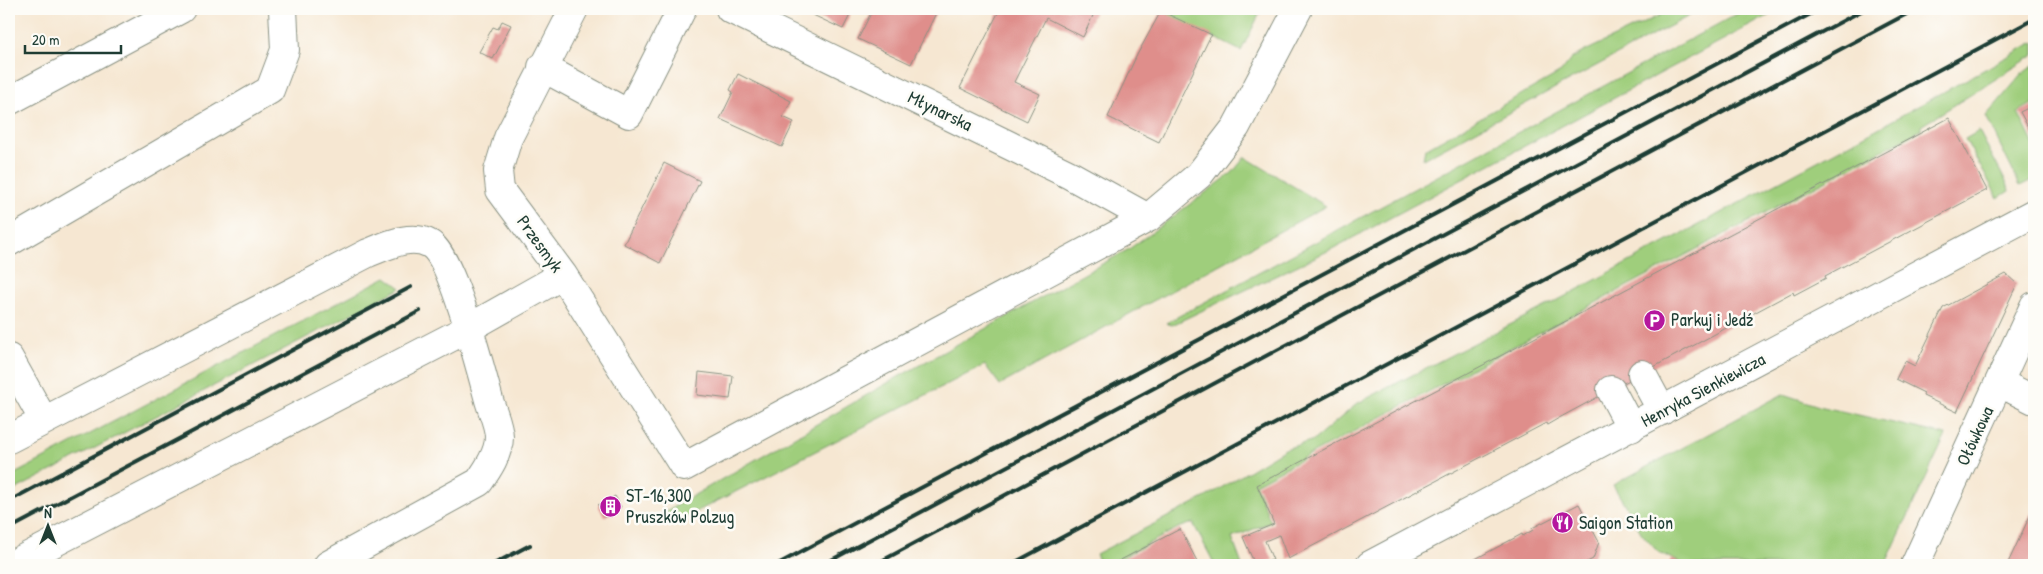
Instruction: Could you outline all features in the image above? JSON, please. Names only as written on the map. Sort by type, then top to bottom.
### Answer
[{"type":"street","points":[[9,101],[181,9]]},
{"type":"street","points":[[9,242],[270,90],[285,50],[284,9]]},
{"type":"street","name":"Przesmyk","points":[[574,9],[517,116],[502,153],[498,171],[500,190],[563,275],[684,467],[1148,218]]},
{"type":"street","points":[[542,67],[629,114],[682,9]]},
{"type":"street","name":"Młynarska","points":[[730,9],[1070,175],[1148,218]]},
{"type":"street","points":[[1148,218],[1199,175],[1236,127],[1298,9]]},
{"type":"street","name":"Henryka Sienkiewicza","points":[[1370,565],[1405,557],[1662,411],[2034,213]]},
{"type":"street","points":[[9,439],[368,253],[392,243],[416,240],[431,244],[447,270],[469,328],[499,437],[492,462],[479,482],[328,565]]},
{"type":"street","points":[[12,565],[469,328],[563,275]]},
{"type":"street","name":"Ołówkowa","points":[[1915,565],[2034,306]]},
{"type":"street","points":[[9,358],[44,421]]},
{"type":"street","points":[[1642,374],[1662,411]]},
{"type":"street","points":[[2000,383],[2034,400]]},
{"type":"street","points":[[1611,390],[1631,428]]},
{"type":"green space","points":[[1157,9],[1262,9],[1241,51]]},
{"type":"green space","points":[[1673,9],[1702,9],[1423,159],[1425,149],[1561,72],[1571,59]]},
{"type":"green space","points":[[1746,9],[1781,9],[1332,249],[1172,325],[1166,323]]},
{"type":"green space","points":[[2034,42],[2034,55],[1921,126],[1921,130],[1255,484],[1271,522],[1232,538],[1242,565],[1215,565],[1193,523],[1178,528],[1108,565],[1101,565],[1096,554],[1206,497],[1285,449],[1314,440],[1358,403],[1560,299],[1853,142]]},
{"type":"green space","points":[[2034,65],[2034,103],[2018,112],[2034,145],[2034,179],[2020,186],[1986,116],[2023,73]]},
{"type":"green space","points":[[1979,131],[2008,186],[2009,191],[1998,198],[1965,139]]},
{"type":"green space","points":[[1245,157],[1326,206],[1000,385],[985,365],[682,519],[660,515],[891,381],[1129,249],[1232,173]]},
{"type":"green space","points":[[386,277],[401,288],[9,493],[9,477]]},
{"type":"green space","points":[[1783,394],[1819,406],[1946,435],[1885,565],[1685,565],[1658,552],[1642,534],[1613,485]]},
{"type":"building","points":[[800,9],[853,9],[843,29]]},
{"type":"building","points":[[873,9],[932,9],[937,11],[911,64],[858,39]]},
{"type":"building","points":[[1000,9],[1096,9],[1083,37],[1046,18],[1014,82],[1040,94],[1027,121],[960,88]]},
{"type":"building","points":[[1161,11],[1212,35],[1159,142],[1108,117],[1137,55]]},
{"type":"building","points":[[502,21],[511,25],[493,59],[479,52],[493,27],[498,29]]},
{"type":"building","points":[[738,74],[791,101],[783,117],[794,122],[782,147],[720,119],[733,92],[730,90]]},
{"type":"building","points":[[2034,105],[2034,138],[2020,112]]},
{"type":"building","name":"Parkuj i Jedź","points":[[1949,118],[1987,190],[1825,276],[1826,278],[1794,295],[1793,292],[1547,425],[1546,423],[1288,559],[1279,535],[1265,541],[1273,560],[1255,565],[1243,537],[1274,524],[1257,485]]},
{"type":"building","points":[[664,163],[700,181],[660,263],[624,244]]},
{"type":"building","points":[[2006,274],[2017,284],[1957,412],[1923,396],[1924,393],[1896,379],[1905,361],[1915,366],[1943,308]]},
{"type":"building","points":[[699,372],[733,376],[730,399],[697,395]]},
{"type":"building","name":"ST-16,300 Pruszków Polzug","points":[[615,496],[621,507],[604,517],[598,505]]},
{"type":"building","points":[[1579,504],[1599,542],[1593,559],[1581,565],[1464,565],[1522,534],[1523,536],[1533,530],[1532,528]]},
{"type":"building","points":[[2034,507],[2034,565],[2007,565]]},
{"type":"building","points":[[1180,529],[1197,561],[1189,565],[1111,565]]},
{"type":"building","points":[[1671,559],[1685,565],[1668,565]]},
{"type":"railway","points":[[776,565],[1820,9]]},
{"type":"railway","points":[[822,565],[1865,9]]},
{"type":"railway","points":[[874,565],[1916,9]]},
{"type":"railway","points":[[1010,565],[2034,19]]},
{"type":"railway","points":[[9,501],[411,287]]},
{"type":"railway","points":[[9,529],[420,311]]},
{"type":"railway","points":[[492,565],[530,545]]},
{"type":"place","name":"Parkuj i Jedź","points":[[1655,320]]},
{"type":"place","name":"ST-16,300 Pruszków Polzug","points":[[610,506]]},
{"type":"place","name":"Saigon Station","points":[[1563,523]]}]
